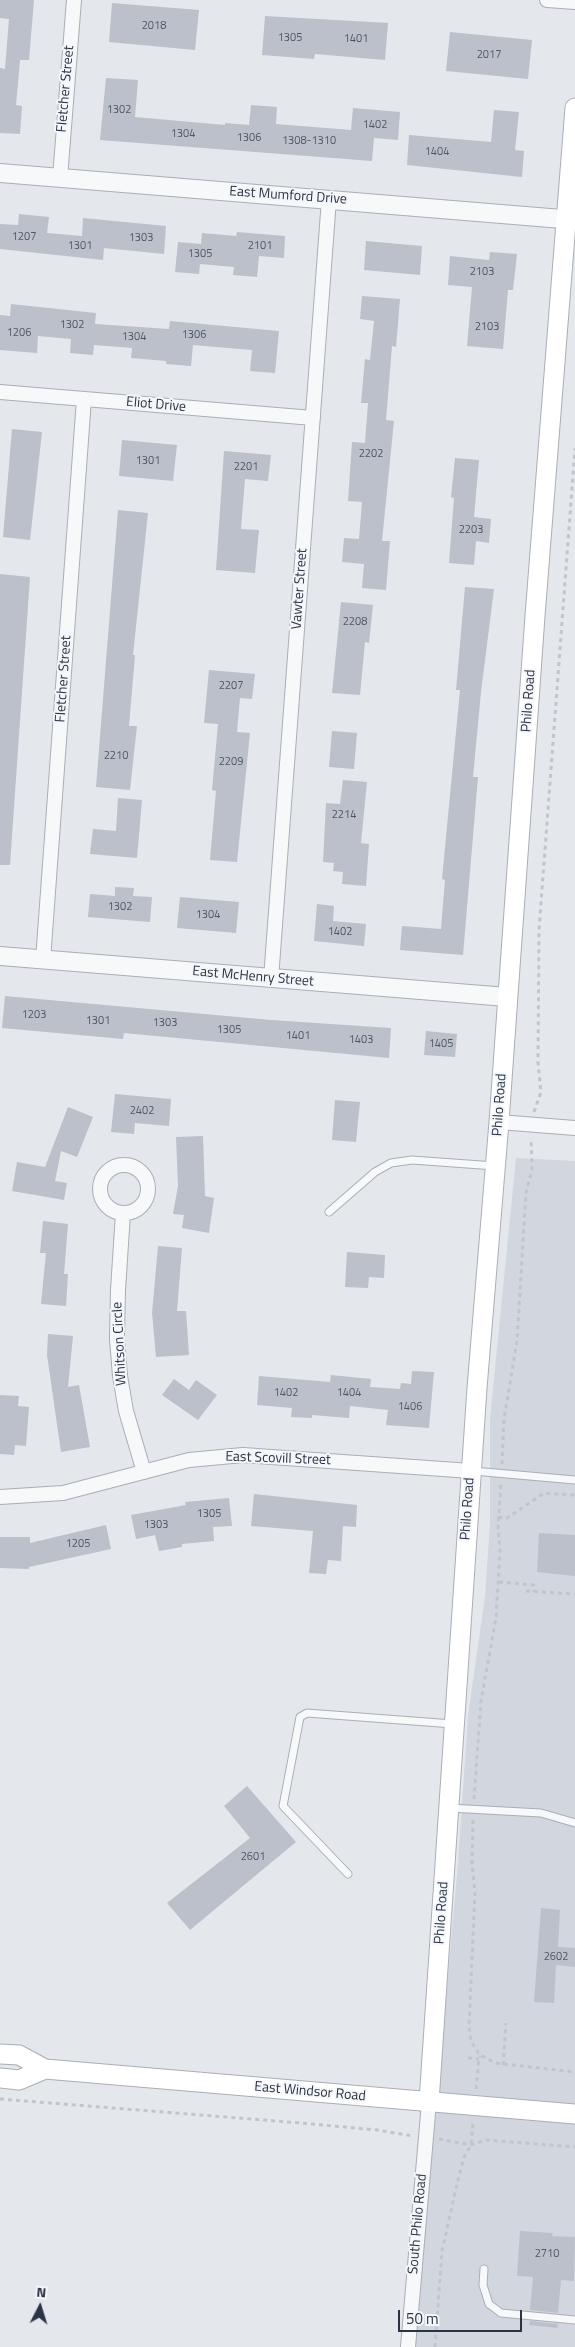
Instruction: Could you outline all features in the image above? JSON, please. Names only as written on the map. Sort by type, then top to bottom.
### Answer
[{"type":"main road","name":"Philo Road","points":[[428,2102],[471,1471],[500,1122],[507,997],[571,220],[575,108]]},
{"type":"main road","name":"East Windsor Road","points":[[0,2054],[19,2055],[45,2069],[575,2114]]},
{"type":"main road","name":"East Windsor Road","points":[[0,2078],[19,2080],[45,2069]]},
{"type":"street","name":"Fletcher Street","points":[[60,178],[74,0]]},
{"type":"street","points":[[547,0],[575,2]]},
{"type":"street","name":"East Mumford Drive","points":[[0,173],[571,220]]},
{"type":"street","name":"Vawter Street","points":[[270,979],[329,199]]},
{"type":"street","name":"Eliot Drive","points":[[0,392],[313,418]]},
{"type":"street","name":"Fletcher Street","points":[[43,960],[84,399]]},
{"type":"street","name":"East McHenry Street","points":[[0,956],[507,997]]},
{"type":"street","points":[[500,1122],[575,1128]]},
{"type":"street","name":"Whitson Circle","points":[[123,1213],[117,1339],[120,1376],[126,1411],[144,1472]]},
{"type":"street","name":"East Scovill Street","points":[[0,1497],[71,1491],[188,1460],[243,1455],[471,1471]]},
{"type":"street","name":"South Philo Road","points":[[408,2347],[428,2102]]},
{"type":"lane","points":[[329,1212],[375,1172],[392,1163],[420,1160],[496,1166]]},
{"type":"lane","points":[[471,1471],[575,1480]]},
{"type":"lane","points":[[348,1874],[284,1806],[300,1717],[307,1713],[454,1724]]},
{"type":"lane","points":[[449,1808],[541,1813],[575,1822]]},
{"type":"lane","points":[[484,2269],[483,2285],[489,2304],[501,2313],[575,2320]]},
{"type":"path","points":[[534,1111],[541,1092],[538,1062],[539,930],[575,448]]},
{"type":"path","points":[[503,1448],[506,1406],[517,1341],[526,1192],[532,1170],[530,1144]]},
{"type":"path","points":[[498,1517],[507,1518],[544,1492],[575,1495]]},
{"type":"path","points":[[476,1784],[481,1701],[496,1618],[499,1582],[499,1504]]},
{"type":"path","points":[[499,1582],[534,1585],[534,1592]]},
{"type":"path","points":[[526,1591],[575,1594]]},
{"type":"path","points":[[472,1834],[475,1892],[469,2026],[471,2040],[480,2057],[478,2066]]},
{"type":"path","points":[[503,2065],[506,2023]]},
{"type":"path","points":[[468,2058],[480,2057],[495,2064],[575,2072]]},
{"type":"path","points":[[0,2099],[301,2123],[390,2133]]},
{"type":"path","points":[[435,2347],[442,2251],[458,2180],[472,2134]]},
{"type":"path","points":[[455,2141],[470,2145],[486,2140],[575,2147]]},
{"type":"shaded area","points":[[516,1158],[575,1161],[575,2347],[415,2347],[458,1863],[468,1716],[485,1597],[490,1524],[490,1419]]},
{"type":"building","points":[[0,0],[34,0],[29,60],[20,60],[16,105],[22,106],[20,134],[0,133],[0,68],[5,69],[9,19],[0,18]]},
{"type":"building","points":[[112,3],[199,10],[195,50],[109,42]]},
{"type":"building","points":[[265,16],[388,23],[385,60],[315,54],[314,59],[262,55]]},
{"type":"building","points":[[450,32],[532,40],[528,79],[446,71]]},
{"type":"building","points":[[106,78],[138,80],[135,117],[225,125],[225,123],[249,125],[251,105],[277,107],[276,124],[351,130],[353,108],[400,112],[398,140],[374,138],[372,161],[100,140]]},
{"type":"building","points":[[494,110],[519,112],[515,150],[524,151],[522,177],[407,165],[409,135],[491,142]]},
{"type":"building","points":[[19,214],[49,217],[47,233],[82,236],[83,218],[166,226],[164,254],[104,248],[103,260],[0,249],[0,224],[18,225]]},
{"type":"building","points":[[237,232],[285,236],[284,258],[259,256],[257,277],[233,275],[234,267],[200,264],[199,274],[175,272],[178,242],[201,244],[202,233],[236,236]]},
{"type":"building","points":[[366,241],[422,246],[420,275],[364,270]]},
{"type":"building","points":[[490,252],[517,254],[513,290],[508,290],[503,349],[467,346],[472,287],[448,285],[450,256],[489,260]]},
{"type":"building","points":[[362,296],[400,299],[396,347],[392,346],[386,420],[394,421],[382,541],[390,541],[386,590],[362,588],[364,564],[342,562],[344,538],[359,539],[362,502],[348,501],[352,442],[365,443],[368,403],[361,403],[365,359],[370,360],[374,321],[360,319]]},
{"type":"building","points":[[11,304],[96,313],[95,324],[169,329],[170,321],[279,331],[275,373],[250,371],[252,350],[193,345],[191,366],[166,364],[166,361],[131,358],[132,348],[94,345],[93,355],[70,353],[71,339],[38,336],[37,353],[0,350],[0,315],[10,316]]},
{"type":"building","points":[[12,429],[42,432],[30,540],[3,537]]},
{"type":"building","points":[[122,440],[177,445],[173,481],[119,476]]},
{"type":"building","points":[[224,451],[271,455],[268,481],[245,479],[241,529],[259,530],[255,573],[216,570]]},
{"type":"building","points":[[455,458],[479,460],[474,517],[491,519],[489,543],[476,541],[474,565],[449,563],[454,498],[451,497]]},
{"type":"building","points":[[118,510],[148,513],[133,655],[135,655],[129,726],[137,726],[130,790],[96,787]]},
{"type":"building","points":[[0,574],[30,577],[10,865],[0,865]]},
{"type":"building","points":[[465,587],[494,589],[473,777],[478,777],[463,955],[400,950],[402,926],[441,929],[445,880],[442,879],[460,690],[456,690]]},
{"type":"building","points":[[341,602],[373,605],[369,643],[365,642],[360,695],[332,693]]},
{"type":"building","points":[[209,670],[255,674],[252,699],[240,698],[237,732],[250,733],[237,862],[210,860],[216,791],[212,790],[218,724],[204,723]]},
{"type":"building","points":[[332,731],[357,733],[354,769],[329,767]]},
{"type":"building","points":[[343,780],[367,782],[361,843],[369,844],[366,886],[342,884],[343,872],[333,871],[334,863],[323,862],[326,803],[340,804]]},
{"type":"building","points":[[118,798],[142,800],[137,858],[90,854],[93,829],[116,831]]},
{"type":"building","points":[[115,887],[134,888],[133,896],[152,897],[150,922],[88,917],[90,894],[115,896]]},
{"type":"building","points":[[180,897],[239,902],[236,933],[177,928]]},
{"type":"building","points":[[317,904],[334,906],[333,921],[366,924],[364,946],[314,941]]},
{"type":"building","points":[[5,996],[271,1020],[391,1028],[389,1058],[124,1033],[123,1039],[2,1028]]},
{"type":"building","points":[[426,1031],[457,1034],[455,1057],[424,1055]]},
{"type":"building","points":[[115,1094],[171,1099],[169,1126],[135,1123],[134,1134],[111,1132]]},
{"type":"building","points":[[335,1100],[360,1102],[356,1142],[332,1140]]},
{"type":"building","points":[[68,1107],[93,1117],[77,1157],[61,1151],[55,1181],[67,1183],[64,1200],[12,1191],[17,1162],[45,1167]]},
{"type":"building","points":[[203,1136],[205,1196],[214,1198],[209,1233],[182,1228],[184,1215],[173,1214],[178,1186],[176,1137]]},
{"type":"building","points":[[43,1221],[68,1224],[64,1274],[68,1274],[66,1306],[41,1304],[46,1253],[40,1253]]},
{"type":"building","points":[[158,1246],[182,1248],[177,1311],[186,1311],[189,1355],[156,1357],[152,1313]]},
{"type":"building","points":[[347,1252],[385,1255],[384,1278],[369,1277],[368,1288],[345,1287]]},
{"type":"building","points":[[48,1334],[73,1336],[68,1387],[79,1385],[90,1447],[61,1452],[47,1355]]},
{"type":"building","points":[[412,1371],[434,1372],[429,1428],[386,1425],[388,1410],[350,1406],[349,1418],[312,1415],[312,1418],[291,1417],[292,1408],[257,1405],[259,1376],[330,1382],[331,1375],[371,1379],[370,1387],[400,1389],[401,1383],[411,1384]]},
{"type":"building","points":[[174,1379],[189,1390],[196,1380],[217,1395],[198,1420],[162,1395]]},
{"type":"building","points":[[0,1395],[19,1396],[18,1406],[29,1407],[26,1446],[15,1445],[14,1455],[0,1454]]},
{"type":"building","points":[[254,1494],[357,1505],[356,1527],[343,1526],[341,1561],[328,1560],[326,1574],[309,1573],[313,1531],[251,1526]]},
{"type":"building","points":[[229,1498],[232,1526],[213,1527],[214,1541],[182,1544],[182,1547],[159,1551],[155,1535],[136,1539],[131,1515],[186,1505],[185,1502]]},
{"type":"building","points":[[106,1525],[111,1549],[29,1567],[29,1569],[0,1568],[0,1537],[30,1537],[30,1543]]},
{"type":"building","points":[[539,1533],[575,1535],[575,1576],[537,1572]]},
{"type":"building","points":[[247,1786],[296,1842],[190,1930],[167,1903],[250,1838],[224,1806]]},
{"type":"building","points":[[541,1908],[560,1910],[558,1947],[575,1948],[575,1967],[556,1965],[554,2003],[534,2002]]},
{"type":"building","points":[[520,2231],[553,2233],[552,2236],[575,2237],[574,2281],[561,2280],[558,2313],[530,2310],[533,2277],[517,2276]]},
{"type":"building","points":[[530,2321],[558,2324],[557,2328],[529,2325]]}]
